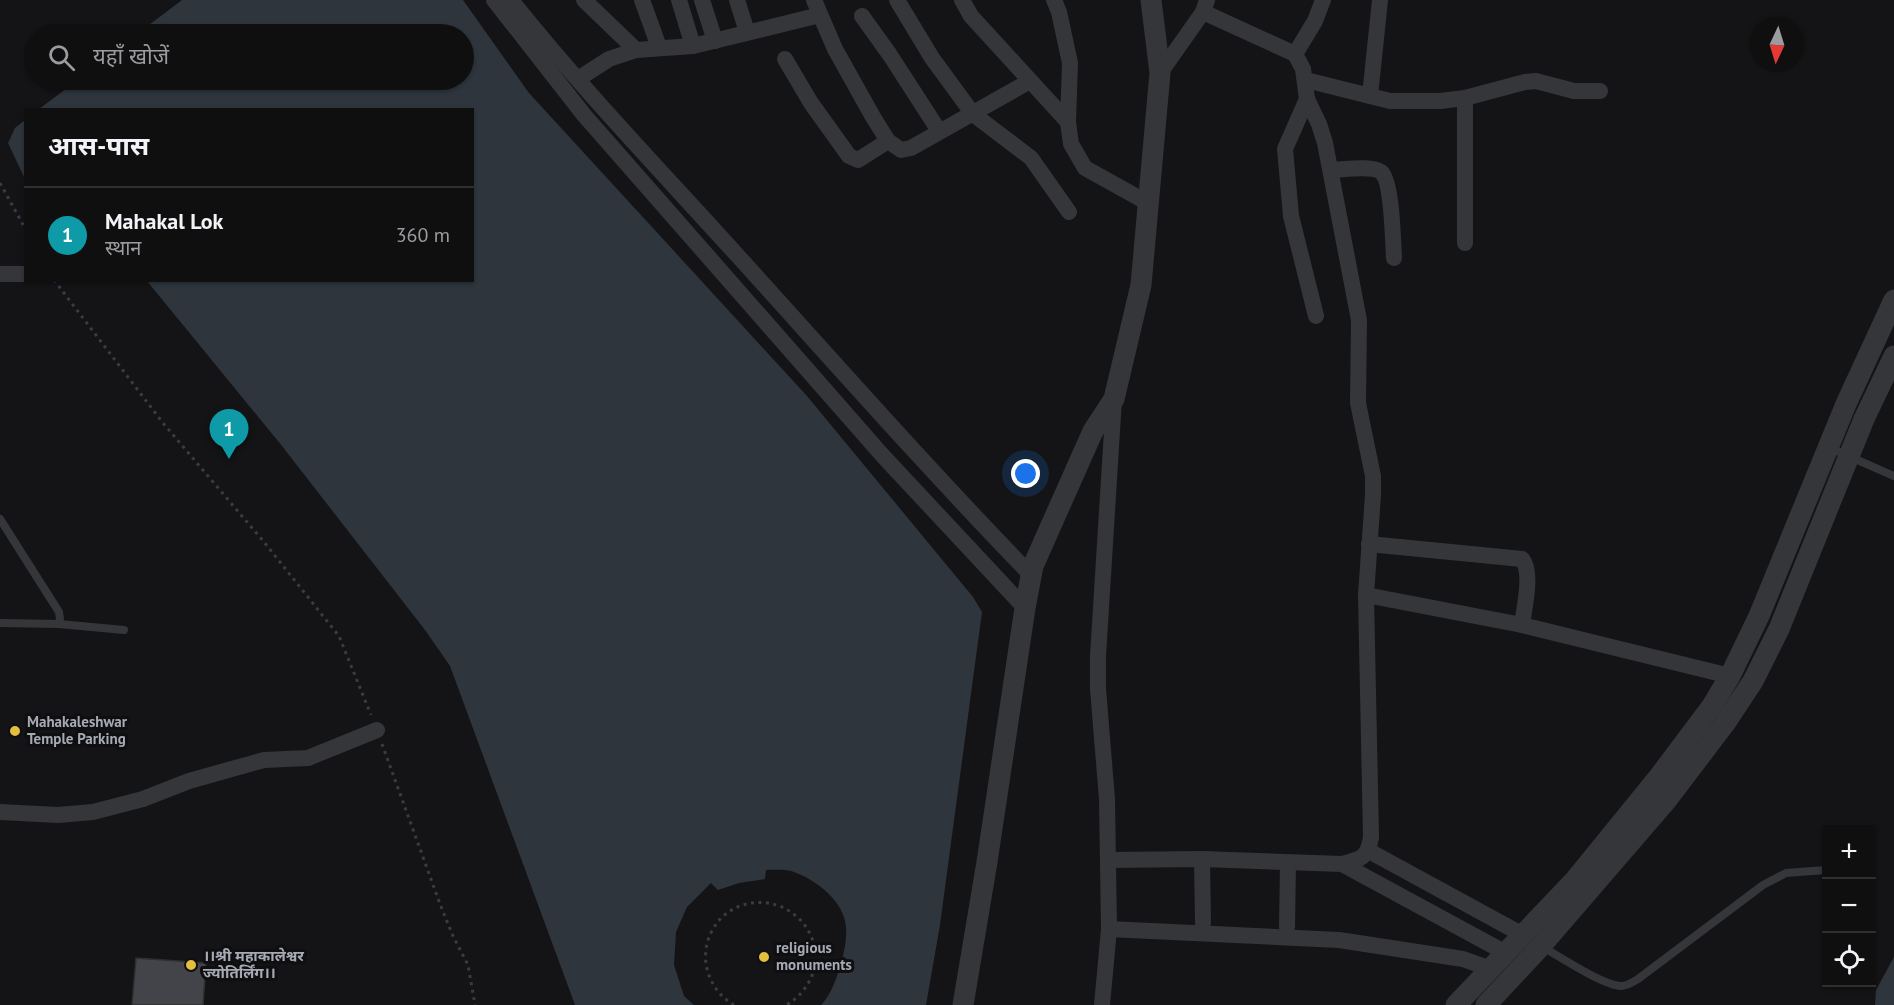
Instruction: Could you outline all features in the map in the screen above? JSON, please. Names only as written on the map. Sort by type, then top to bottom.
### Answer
[{"type":"street","points":[[494,0],[584,115],[679,224],[884,456],[1025,608]]},
{"type":"street","points":[[512,0],[578,79],[696,211],[964,506],[1031,575]]},
{"type":"street","points":[[584,0],[636,50]]},
{"type":"street","points":[[642,0],[658,47]]},
{"type":"street","points":[[679,0],[693,46]]},
{"type":"street","points":[[702,0],[715,41]]},
{"type":"street","points":[[737,0],[747,32]]},
{"type":"street","points":[[897,0],[932,58],[973,114],[1031,158],[1069,212]]},
{"type":"street","points":[[962,0],[971,16],[1068,122]]},
{"type":"street","points":[[1054,0],[1059,12],[1070,63],[1068,122],[1071,144],[1085,168],[1148,203]]},
{"type":"street","points":[[1102,1005],[1109,928],[1107,799],[1098,689],[1098,656],[1114,399],[1141,285],[1160,73],[1151,0]]},
{"type":"street","points":[[1295,54],[1315,21],[1323,0]]},
{"type":"street","points":[[1370,96],[1380,0]]},
{"type":"street","points":[[1108,860],[1203,859],[1342,864],[1360,859],[1369,851],[1371,825],[1366,595],[1373,476],[1358,403],[1359,320],[1325,143],[1307,99],[1306,80],[1295,54],[1205,6],[1160,73]]},
{"type":"street","points":[[578,79],[609,59],[636,50],[693,46],[715,41],[817,8],[836,49],[888,141],[901,150],[911,148],[1030,81]]},
{"type":"street","points":[[862,16],[939,131]]},
{"type":"street","points":[[785,59],[811,103],[849,156],[858,160],[888,141]]},
{"type":"street","points":[[1306,80],[1390,101],[1440,101],[1465,98],[1536,81],[1574,91],[1600,91]]},
{"type":"street","points":[[1465,98],[1465,243]]},
{"type":"street","points":[[1307,99],[1285,149],[1291,216],[1316,316]]},
{"type":"street","points":[[1331,170],[1368,168],[1380,170],[1384,174],[1389,188],[1395,258]]},
{"type":"street","points":[[679,224],[696,211]]},
{"type":"street","points":[[0,274],[24,274]]},
{"type":"street","points":[[1675,772],[1730,676],[1772,584],[1846,404],[1894,300]]},
{"type":"street","points":[[1486,1005],[1522,948],[1592,872],[1675,772],[1726,722],[1753,681],[1779,629],[1864,419],[1894,356]]},
{"type":"street","points":[[963,1005],[1033,566],[1093,431],[1114,399]]},
{"type":"street","points":[[1369,544],[1522,559],[1527,565],[1528,574],[1522,625]]},
{"type":"street","points":[[1772,584],[1795,591]]},
{"type":"street","points":[[1366,595],[1522,625],[1730,676]]},
{"type":"street","points":[[0,812],[58,815],[93,812],[143,800],[189,781],[264,760],[308,758],[377,730]]},
{"type":"street","points":[[1369,851],[1522,948]]},
{"type":"street","points":[[1203,859],[1203,923]]},
{"type":"street","points":[[1287,927],[1288,863]]},
{"type":"street","points":[[1342,864],[1522,948]]},
{"type":"street","points":[[1109,928],[1339,940],[1463,959],[1491,969]]},
{"type":"street","points":[[1456,1005],[1491,969],[1522,948]]},
{"type":"lane","points":[[1828,447],[1894,476]]},
{"type":"lane","points":[[0,519],[60,612],[59,624]]},
{"type":"lane","points":[[0,623],[59,624],[124,630]]},
{"type":"lane","points":[[1522,948],[1602,980],[1620,986],[1627,985],[1709,927],[1762,885],[1786,873],[1822,870]]},
{"type":"path","points":[[0,183],[24,226]]},
{"type":"path","points":[[56,282],[163,423],[264,542],[339,636],[377,730],[440,904],[468,965],[475,1005]]},
{"type":"path","points":[[734,1005],[717,992],[708,974],[705,956],[712,930],[724,915],[741,905],[760,902],[771,903],[789,910],[804,922],[813,939],[816,958],[808,985],[796,1000],[786,1005]]},
{"type":"shaded area","points":[[182,0],[463,0],[529,93],[807,396],[973,597],[982,612],[940,925],[926,1005],[821,1005],[831,991],[841,964],[846,936],[844,918],[828,893],[811,880],[788,870],[766,870],[765,879],[739,883],[718,890],[711,883],[687,907],[676,932],[674,965],[684,996],[694,1005],[575,1005],[450,666],[425,630],[282,446],[148,282],[474,282],[474,108],[40,108],[65,90],[474,90],[474,24],[150,24]]},
{"type":"shaded area","points":[[24,121],[24,177],[8,143],[15,128]]},
{"type":"shaded area","points":[[1894,957],[1894,1005],[1875,1005],[1876,990]]},
{"type":"building","points":[[136,958],[206,963],[203,1005],[132,1005]]},
{"type":"place","name":"Mahakal Lok","points":[[229,459]]},
{"type":"place","name":"Mahakaleshwar Temple Parking","points":[[15,731]]},
{"type":"place","name":"religious monuments","points":[[764,957]]},
{"type":"place","name":"।।श्री महाकालेश्वर ज्योतिर्लिंग।।","points":[[191,965]]}]
